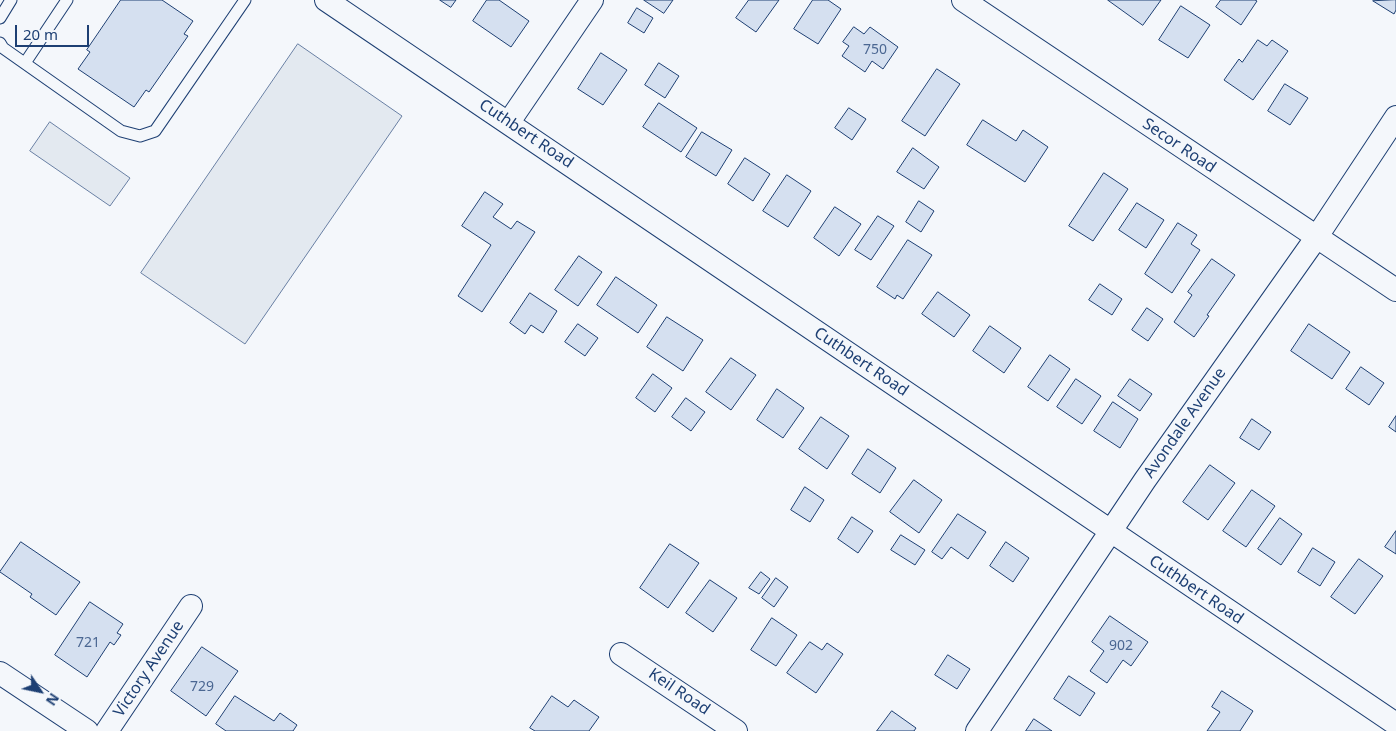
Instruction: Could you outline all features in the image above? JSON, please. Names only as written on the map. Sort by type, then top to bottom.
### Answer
[{"type":"street","name":"Cuthbert Road","points":[[326,0],[509,122],[1111,533],[1396,724]]},
{"type":"street","points":[[509,122],[592,0]]},
{"type":"street","name":"Secor Road","points":[[963,0],[1396,290]]},
{"type":"street","name":"Avondale Avenue","points":[[977,731],[1150,472],[1316,238],[1396,117]]},
{"type":"street","name":"Victory Avenue","points":[[107,731],[191,606]]},
{"type":"street","name":"Keil Road","points":[[621,654],[736,731]]},
{"type":"street","points":[[0,673],[87,731]]},
{"type":"lane","points":[[0,18],[11,0]]},
{"type":"lane","points":[[25,63],[67,0]]},
{"type":"lane","points":[[0,43],[4,48],[121,130],[140,136],[155,131],[245,0]]},
{"type":"shaded area","points":[[298,44],[402,116],[245,344],[141,273]]},
{"type":"shaded area","points":[[50,122],[130,178],[110,206],[30,151]]},
{"type":"building","points":[[121,0],[162,0],[193,21],[184,34],[188,36],[149,92],[146,90],[134,107],[78,69],[90,52],[87,50]]},
{"type":"building","points":[[440,0],[456,0],[451,7]]},
{"type":"building","points":[[487,0],[499,0],[529,21],[511,47],[473,21]]},
{"type":"building","points":[[644,0],[673,0],[664,13]]},
{"type":"building","points":[[749,0],[779,0],[756,32],[736,18]]},
{"type":"building","points":[[813,0],[828,0],[841,9],[818,44],[794,29]]},
{"type":"building","points":[[1108,0],[1161,0],[1143,25]]},
{"type":"building","points":[[1221,0],[1257,1],[1241,25],[1216,7]]},
{"type":"building","points":[[1396,0],[1394,14],[1373,1]]},
{"type":"building","points":[[1181,6],[1210,25],[1188,58],[1159,40]]},
{"type":"building","points":[[637,8],[653,18],[644,33],[628,23]]},
{"type":"building","points":[[854,27],[864,34],[870,27],[898,47],[883,69],[872,61],[865,72],[842,56],[849,46],[843,42]]},
{"type":"building","points":[[1258,40],[1267,46],[1272,40],[1288,51],[1253,100],[1224,80],[1239,59],[1242,62]]},
{"type":"building","points":[[601,53],[627,70],[603,105],[578,89]]},
{"type":"building","points":[[659,63],[679,76],[665,98],[645,85]]},
{"type":"building","points":[[937,69],[960,84],[925,136],[902,121]]},
{"type":"building","points":[[1285,84],[1308,98],[1290,125],[1268,111]]},
{"type":"building","points":[[659,103],[697,128],[681,152],[643,127]]},
{"type":"building","points":[[849,108],[866,119],[852,140],[835,128]]},
{"type":"building","points":[[983,120],[1016,141],[1023,130],[1048,147],[1025,182],[967,145]]},
{"type":"building","points":[[702,132],[732,150],[716,176],[686,157]]},
{"type":"building","points":[[913,148],[939,167],[924,189],[897,172]]},
{"type":"building","points":[[745,158],[770,174],[753,201],[728,184]]},
{"type":"building","points":[[1104,173],[1128,189],[1093,241],[1069,226]]},
{"type":"building","points":[[787,175],[811,191],[788,227],[763,211]]},
{"type":"building","points":[[485,192],[503,204],[493,217],[511,229],[517,221],[535,232],[482,312],[458,296],[491,245],[462,226]]},
{"type":"building","points":[[919,201],[934,211],[921,232],[906,222]]},
{"type":"building","points":[[1137,203],[1164,220],[1146,248],[1119,230]]},
{"type":"building","points":[[835,207],[861,224],[839,256],[814,238]]},
{"type":"building","points":[[878,216],[894,226],[871,260],[855,250]]},
{"type":"building","points":[[1178,223],[1197,235],[1191,244],[1200,250],[1172,293],[1145,274]]},
{"type":"building","points":[[908,240],[932,255],[903,299],[897,295],[895,299],[877,287]]},
{"type":"building","points":[[579,256],[602,272],[578,306],[555,290]]},
{"type":"building","points":[[1212,259],[1235,275],[1194,337],[1174,322],[1192,295],[1188,292]]},
{"type":"building","points":[[616,277],[657,305],[638,333],[597,305]]},
{"type":"building","points":[[1100,284],[1122,299],[1112,315],[1089,300]]},
{"type":"building","points":[[938,292],[970,315],[954,337],[922,314]]},
{"type":"building","points":[[530,293],[557,311],[543,333],[531,325],[525,334],[510,323]]},
{"type":"building","points":[[1147,308],[1163,319],[1148,341],[1132,330]]},
{"type":"building","points":[[667,317],[703,340],[683,371],[647,347]]},
{"type":"building","points":[[578,324],[598,338],[585,356],[565,342]]},
{"type":"building","points":[[1309,324],[1350,352],[1332,379],[1291,351]]},
{"type":"building","points":[[990,326],[1021,348],[1004,373],[973,351]]},
{"type":"building","points":[[1050,355],[1070,369],[1048,401],[1028,387]]},
{"type":"building","points":[[731,358],[756,375],[731,410],[706,392]]},
{"type":"building","points":[[1361,367],[1384,383],[1369,405],[1346,389]]},
{"type":"building","points":[[653,374],[672,388],[655,412],[636,398]]},
{"type":"building","points":[[1076,379],[1101,396],[1082,424],[1057,407]]},
{"type":"building","points":[[1130,379],[1152,394],[1140,411],[1118,396]]},
{"type":"building","points":[[777,389],[804,408],[783,438],[757,420]]},
{"type":"building","points":[[686,398],[705,412],[691,431],[672,417]]},
{"type":"building","points":[[1113,402],[1138,419],[1120,448],[1094,431]]},
{"type":"building","points":[[1396,416],[1396,432],[1389,427]]},
{"type":"building","points":[[821,417],[849,436],[827,469],[799,449]]},
{"type":"building","points":[[1252,419],[1271,432],[1259,450],[1240,438]]},
{"type":"building","points":[[868,449],[896,468],[880,493],[852,474]]},
{"type":"building","points":[[1210,465],[1235,483],[1208,520],[1183,502]]},
{"type":"building","points":[[914,480],[942,500],[919,533],[890,512]]},
{"type":"building","points":[[805,487],[824,500],[810,522],[791,510]]},
{"type":"building","points":[[1252,490],[1275,506],[1246,547],[1223,531]]},
{"type":"building","points":[[958,514],[986,532],[968,559],[951,547],[942,559],[932,552]]},
{"type":"building","points":[[852,517],[873,531],[858,553],[838,539]]},
{"type":"building","points":[[1280,518],[1302,534],[1281,565],[1258,549]]},
{"type":"building","points":[[1396,531],[1396,554],[1385,547]]},
{"type":"building","points":[[901,535],[925,550],[915,565],[891,550]]},
{"type":"building","points":[[21,542],[80,582],[56,615],[30,597],[32,594],[0,572]]},
{"type":"building","points":[[1006,542],[1029,558],[1013,582],[990,566]]},
{"type":"building","points":[[670,544],[699,563],[668,608],[640,588]]},
{"type":"building","points":[[1313,548],[1335,562],[1320,586],[1298,572]]},
{"type":"building","points":[[1359,559],[1383,576],[1355,614],[1331,597]]},
{"type":"building","points":[[761,572],[770,579],[759,594],[749,588]]},
{"type":"building","points":[[776,578],[788,587],[774,607],[762,598]]},
{"type":"building","points":[[710,580],[737,598],[713,632],[686,613]]},
{"type":"building","points":[[90,602],[123,624],[117,633],[121,635],[114,645],[110,642],[87,677],[55,655]]},
{"type":"building","points":[[1110,616],[1148,642],[1131,666],[1123,660],[1107,683],[1090,671],[1104,651],[1092,642]]},
{"type":"building","points":[[772,618],[797,635],[776,666],[751,650]]},
{"type":"building","points":[[810,642],[822,650],[827,643],[843,654],[816,693],[787,673]]},
{"type":"building","points":[[202,647],[238,671],[206,716],[171,691]]},
{"type":"building","points":[[948,655],[970,669],[957,689],[935,675]]},
{"type":"building","points":[[1069,676],[1095,693],[1080,716],[1054,699]]},
{"type":"building","points":[[1222,691],[1253,711],[1240,731],[1207,731],[1220,712],[1212,707]]},
{"type":"building","points":[[235,696],[274,721],[280,713],[297,725],[293,731],[226,731],[216,724]]},
{"type":"building","points":[[552,696],[568,707],[574,700],[599,717],[589,731],[535,731],[530,728]]},
{"type":"building","points":[[892,711],[916,728],[914,731],[877,731]]},
{"type":"building","points":[[1034,719],[1052,731],[1026,731]]}]
